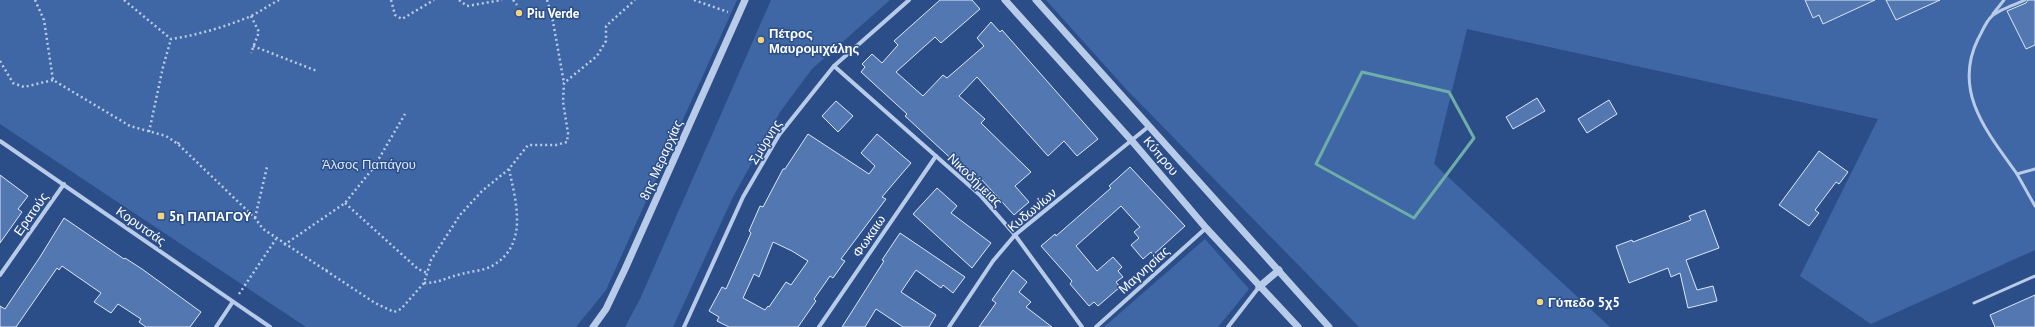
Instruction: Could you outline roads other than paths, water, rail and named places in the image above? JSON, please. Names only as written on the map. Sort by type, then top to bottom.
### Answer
[{"type":"street","name":"8ης Μεραρχίας","points":[[593,327],[606,309],[626,269],[745,0]]},
{"type":"street","name":"Σμύρνης","points":[[684,327],[743,197],[779,134],[834,66],[909,0]]},
{"type":"street","name":"Κύπρου","points":[[1005,0],[1132,141],[1206,228],[1298,327]]},
{"type":"street","name":"Κύπρου","points":[[1036,0],[1148,127],[1329,327]]},
{"type":"street","name":"Νικοδήμειας","points":[[834,66],[980,195],[1015,235],[1082,327]]},
{"type":"street","name":"Κυδωνίων","points":[[949,327],[993,261],[1015,235],[1148,127]]},
{"type":"street","name":"Κορυτσάς","points":[[0,141],[64,184],[232,303],[270,327]]},
{"type":"street","name":"Φωκαιω","points":[[819,327],[936,156]]},
{"type":"street","name":"Ερατούς","points":[[0,275],[64,184]]},
{"type":"street","name":"Μαγνησίας","points":[[1096,327],[1206,228]]},
{"type":"street","points":[[1228,327],[1260,287],[1279,270]]},
{"type":"street","points":[[216,327],[232,303]]},
{"type":"lane","points":[[2004,0],[1992,15],[1974,48],[1968,77],[1971,92],[1981,122],[2017,174],[2035,206]]},
{"type":"lane","points":[[1992,15],[2025,0]]},
{"type":"lane","points":[[2017,174],[2035,169]]},
{"type":"lane","points":[[1974,303],[2035,276]]},
{"type":"place","name":"Piu Verde","points":[[519,13]]},
{"type":"place","name":"Πέτρος Μαυρομιχάλης","points":[[761,40]]},
{"type":"place","name":"5η ΠΑΠΑΓΟΥ","points":[[161,216]]},
{"type":"place","name":"Γύπεδο 5χ5","points":[[1540,302]]},
{"type":"park label","name":"Άλσος Παπάγου","points":[[369,164]]}]
